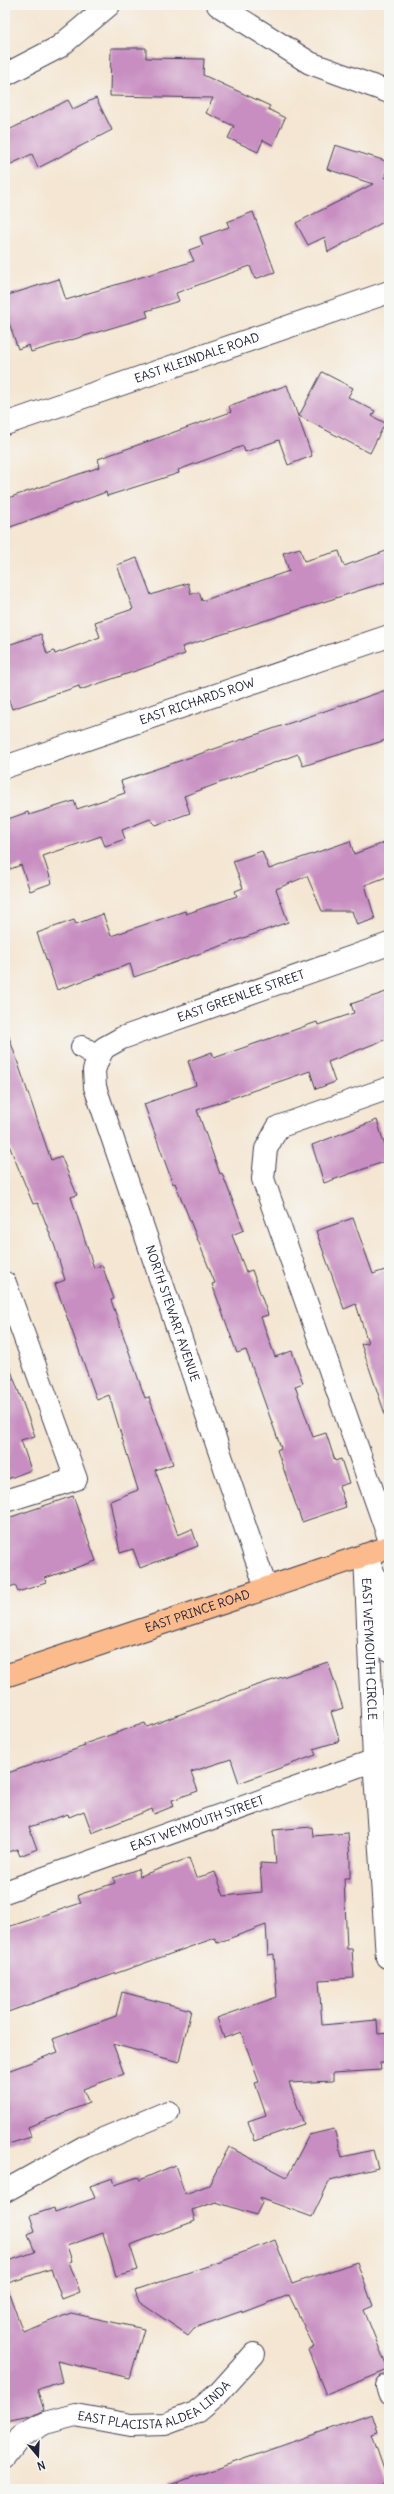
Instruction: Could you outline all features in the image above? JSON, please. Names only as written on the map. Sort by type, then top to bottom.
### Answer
[{"type":"main road","name":"EAST PRINCE ROAD","points":[[5,1676],[389,1547]]},
{"type":"street","points":[[5,75],[59,47],[109,5]]},
{"type":"street","points":[[218,5],[310,63],[389,92]]},
{"type":"street","name":"EAST KLEINDALE ROAD","points":[[5,424],[388,297]]},
{"type":"street","name":"EAST RICHARDS ROW","points":[[5,768],[389,636]]},
{"type":"street","name":"EAST GREENLEE STREET","points":[[90,1052],[104,1048],[122,1038],[389,944]]},
{"type":"street","name":"NORTH STEWART AVENUE","points":[[90,1052],[94,1070],[95,1087],[266,1588]]},
{"type":"street","points":[[389,1088],[278,1127],[266,1149],[263,1179],[389,1538]]},
{"type":"street","points":[[5,1283],[76,1479],[5,1500]]},
{"type":"street","points":[[365,1555],[386,1603],[389,1650]]},
{"type":"street","name":"EAST WEYMOUTH CIRCLE","points":[[365,1555],[382,1757],[387,1957],[389,1957]]},
{"type":"street","points":[[382,1757],[389,1723]]},
{"type":"street","name":"EAST WEYMOUTH STREET","points":[[5,1892],[382,1757]]},
{"type":"street","points":[[5,2191],[84,2147],[168,2112]]},
{"type":"street","name":"EAST PLACISTA ALDEA LINDA","points":[[5,2457],[21,2436],[44,2423],[75,2415],[131,2425],[165,2424],[195,2413],[219,2393],[254,2354]]},
{"type":"building","points":[[111,48],[146,48],[146,58],[204,59],[203,75],[270,106],[268,109],[285,118],[273,145],[263,140],[258,152],[228,138],[234,126],[206,113],[213,98],[110,96]]},
{"type":"building","points":[[96,98],[112,130],[38,168],[32,154],[5,167],[5,132],[68,100],[73,109]]},
{"type":"building","points":[[335,145],[389,162],[384,178],[389,176],[389,219],[328,252],[325,237],[308,245],[296,223],[373,184],[327,169]]},
{"type":"building","points":[[253,212],[275,272],[255,279],[250,266],[176,293],[179,301],[146,311],[148,317],[31,352],[29,345],[18,349],[5,311],[5,296],[59,279],[66,300],[194,261],[189,250],[203,245],[200,237],[229,227],[227,222]]},
{"type":"building","points":[[322,372],[353,388],[348,397],[375,411],[372,416],[385,423],[370,453],[299,416]]},
{"type":"building","points":[[287,385],[312,456],[288,465],[279,440],[245,452],[243,446],[178,470],[179,473],[107,496],[106,492],[5,529],[5,499],[100,467],[98,459],[231,412],[229,406]]},
{"type":"building","points":[[300,548],[304,561],[339,551],[344,566],[389,550],[389,581],[182,647],[185,654],[80,690],[79,686],[12,709],[5,688],[5,646],[41,634],[47,654],[54,651],[55,654],[100,637],[95,622],[133,609],[117,565],[137,558],[151,595],[188,583],[191,594],[199,592],[202,601],[289,571],[283,553]]},
{"type":"building","points":[[389,689],[389,739],[303,766],[298,754],[184,796],[190,813],[156,825],[150,819],[122,830],[125,839],[105,846],[101,836],[43,856],[52,883],[30,891],[21,865],[5,871],[5,820],[28,812],[29,815],[74,801],[77,809],[125,793],[121,781]]},
{"type":"building","points":[[350,841],[354,854],[389,841],[389,876],[365,885],[375,919],[357,925],[352,911],[322,911],[307,876],[276,889],[288,922],[134,977],[130,964],[57,990],[37,933],[74,920],[76,924],[103,914],[111,936],[185,911],[186,914],[237,896],[235,891],[243,888],[233,861],[262,851],[269,869]]},
{"type":"building","points":[[389,991],[389,1038],[328,1062],[335,1082],[316,1089],[310,1071],[197,1110],[220,1174],[222,1173],[244,1230],[232,1235],[246,1272],[252,1270],[268,1315],[261,1317],[275,1357],[292,1351],[303,1383],[295,1386],[313,1437],[326,1433],[335,1461],[341,1459],[349,1483],[339,1486],[346,1507],[302,1522],[277,1450],[281,1448],[246,1350],[237,1353],[212,1284],[215,1283],[175,1183],[173,1184],[144,1104],[196,1085],[188,1061],[212,1052],[214,1058],[317,1022],[318,1025],[354,1013],[351,1004]]},
{"type":"building","points":[[5,1034],[8,1034],[51,1160],[61,1156],[77,1195],[71,1197],[94,1268],[102,1265],[114,1299],[111,1300],[145,1398],[149,1397],[173,1464],[155,1470],[178,1535],[192,1529],[198,1546],[140,1568],[133,1549],[120,1553],[110,1501],[138,1490],[109,1395],[97,1400],[55,1284],[65,1280],[55,1247],[38,1203],[33,1204],[9,1145],[5,1146]]},
{"type":"building","points":[[377,1120],[389,1160],[324,1183],[312,1145]]},
{"type":"building","points":[[353,1218],[373,1274],[385,1270],[389,1281],[389,1417],[386,1417],[361,1344],[368,1343],[356,1304],[344,1309],[316,1231]]},
{"type":"building","points":[[5,1360],[7,1360],[35,1436],[21,1440],[31,1470],[5,1480]]},
{"type":"building","points":[[73,1496],[96,1561],[45,1578],[46,1583],[18,1592],[15,1585],[5,1589],[5,1519]]},
{"type":"building","points":[[328,1662],[343,1708],[331,1712],[340,1741],[313,1749],[316,1755],[239,1783],[231,1759],[191,1772],[198,1791],[172,1800],[174,1806],[154,1814],[152,1809],[92,1833],[84,1811],[69,1817],[68,1814],[29,1827],[37,1849],[20,1856],[17,1849],[5,1853],[5,1774],[85,1746],[84,1744],[145,1723],[147,1727],[252,1687]]},
{"type":"building","points":[[312,1827],[313,1836],[348,1833],[350,1859],[350,1878],[344,1878],[347,1949],[352,1949],[354,1978],[319,1980],[322,2025],[377,2020],[378,2034],[389,2033],[389,2063],[380,2063],[381,2070],[333,2073],[333,2081],[289,2083],[304,2124],[254,2141],[248,2121],[266,2115],[255,2083],[259,2082],[241,2032],[224,2038],[217,2018],[277,1997],[274,1954],[268,1955],[266,1925],[217,1943],[215,1938],[5,2013],[5,1928],[81,1903],[78,1895],[115,1883],[113,1878],[138,1869],[140,1876],[189,1858],[196,1878],[215,1872],[224,1896],[262,1892],[260,1863],[276,1864],[273,1830]]},
{"type":"building","points":[[122,1992],[191,2010],[179,2062],[113,2044],[124,2074],[83,2089],[89,2103],[28,2127],[31,2137],[5,2145],[5,2072],[58,2052],[53,2039],[116,2016]]},
{"type":"building","points":[[334,2129],[342,2157],[373,2150],[378,2168],[330,2180],[312,2217],[260,2198],[262,2203],[256,2215],[216,2202],[192,2210],[195,2221],[130,2245],[138,2270],[116,2276],[103,2233],[67,2246],[72,2261],[69,2262],[80,2292],[62,2299],[51,2269],[5,2284],[5,2262],[35,2252],[28,2234],[35,2231],[30,2216],[54,2208],[55,2212],[95,2198],[90,2186],[113,2178],[115,2185],[138,2177],[140,2180],[175,2165],[185,2194],[209,2185],[229,2147],[287,2177],[309,2135]]},
{"type":"building","points":[[275,2240],[292,2284],[357,2262],[373,2306],[364,2310],[388,2370],[326,2395],[308,2350],[314,2347],[289,2295],[242,2313],[242,2311],[194,2328],[188,2335],[139,2302],[135,2290],[223,2261]]},
{"type":"building","points":[[7,2288],[23,2332],[71,2313],[144,2329],[130,2378],[57,2361],[62,2382],[37,2389],[44,2410],[30,2417],[5,2422]]},
{"type":"building","points":[[372,2414],[378,2432],[372,2434],[389,2483],[372,2489],[167,2489],[167,2486]]}]
